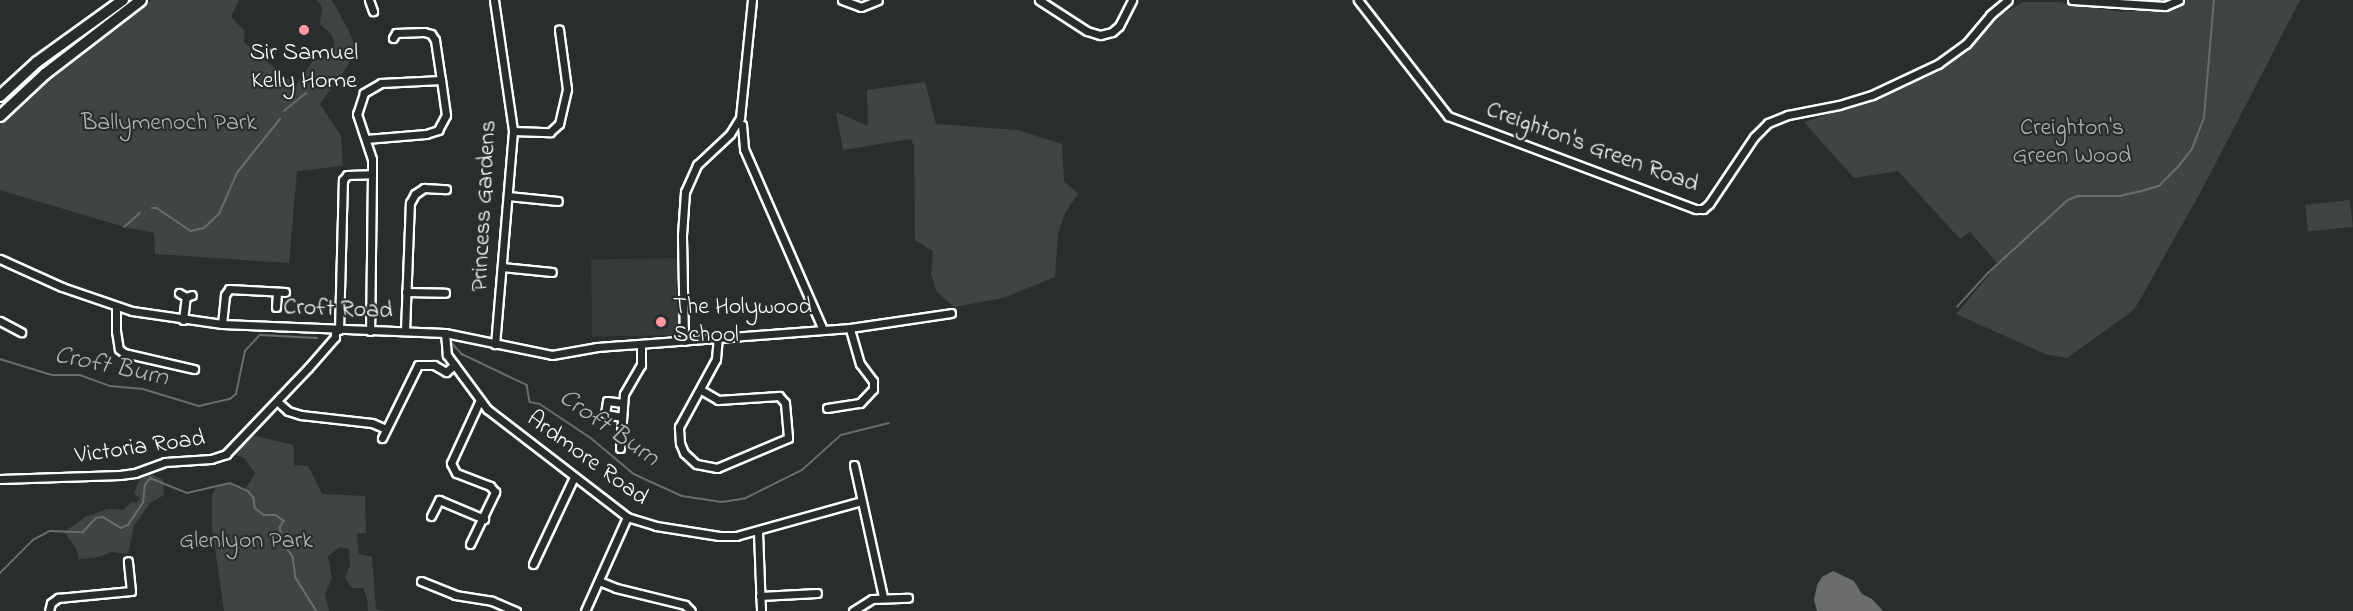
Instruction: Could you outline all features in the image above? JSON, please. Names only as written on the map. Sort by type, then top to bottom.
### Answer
[{"type":"highway","points":[[0,96],[37,63],[123,0]]},
{"type":"highway","points":[[0,116],[45,74],[141,0]]},
{"type":"street","points":[[369,0],[373,10]]},
{"type":"street","name":"Princess Gardens","points":[[494,0],[513,131],[495,344]]},
{"type":"street","points":[[684,341],[682,235],[687,185],[697,165],[730,134],[738,122],[752,0]]},
{"type":"street","points":[[842,0],[861,7],[878,0]]},
{"type":"street","points":[[1039,0],[1087,31],[1100,35],[1112,32],[1119,26],[1132,0]]},
{"type":"street","name":"Creighton's Green Road","points":[[1359,0],[1448,116],[1696,209],[1703,209],[1709,204],[1754,137],[1768,123],[1788,115],[1863,98],[1938,64],[1966,44],[1990,15],[2008,0]]},
{"type":"street","points":[[2072,0],[2164,6],[2178,0]]},
{"type":"street","points":[[513,131],[550,132],[559,124],[567,89],[559,30]]},
{"type":"street","points":[[366,140],[426,134],[438,130],[446,115],[435,40],[431,34],[396,33],[393,38]]},
{"type":"street","points":[[370,331],[372,159],[357,110],[368,90],[387,83],[441,80]]},
{"type":"street","points":[[738,122],[742,125],[744,149],[823,330]]},
{"type":"street","points":[[337,330],[343,178],[347,175],[372,174]]},
{"type":"street","points":[[405,331],[411,200],[424,188],[446,189]]},
{"type":"street","points":[[508,196],[558,201]]},
{"type":"street","points":[[0,270],[2,260]]},
{"type":"street","name":"Croft Road","points":[[2,260],[62,287],[116,306],[183,320],[337,330],[446,333],[552,355],[597,347],[850,328],[951,313]]},
{"type":"street","points":[[502,267],[552,272]]},
{"type":"street","points":[[222,324],[225,295],[229,289],[281,292],[276,308]]},
{"type":"street","points":[[406,292],[446,293]]},
{"type":"street","points":[[183,320],[186,295]]},
{"type":"street","points":[[116,306],[119,349],[124,353],[144,355],[194,369]]},
{"type":"street","points":[[0,321],[21,332]]},
{"type":"street","points":[[827,408],[860,402],[868,396],[874,386],[860,364],[850,328]]},
{"type":"street","name":"Victoria Road","points":[[0,479],[120,475],[135,473],[165,462],[211,459],[226,454],[278,402],[335,337],[337,330]]},
{"type":"street","name":"Ardmore Road","points":[[446,333],[444,349],[480,400],[496,417],[627,517],[641,523],[719,536],[758,532],[861,501]]},
{"type":"street","points":[[701,390],[718,400],[779,396],[785,404],[788,438],[717,468],[696,464],[684,453],[678,432],[683,417],[701,390],[716,358],[717,337]]},
{"type":"street","points":[[620,448],[624,394],[641,365],[640,345]]},
{"type":"street","points":[[382,438],[418,365],[434,365],[446,372],[454,365]]},
{"type":"street","points":[[470,544],[495,497],[495,490],[456,474],[451,465],[480,400]]},
{"type":"street","points":[[622,417],[605,414],[607,401],[623,403]]},
{"type":"street","points":[[278,402],[288,411],[301,415],[372,423],[386,429]]},
{"type":"street","points":[[854,465],[883,597]]},
{"type":"street","points":[[533,564],[574,477]]},
{"type":"street","points":[[431,516],[438,500],[484,519]]},
{"type":"street","points":[[585,611],[627,517]]},
{"type":"street","points":[[758,532],[761,611]]},
{"type":"street","points":[[49,611],[51,603],[58,598],[131,591],[128,561]]},
{"type":"street","points":[[422,580],[455,595],[492,601],[516,611]]},
{"type":"street","points":[[599,580],[616,588],[685,605],[691,611]]},
{"type":"street","points":[[760,596],[817,593]]},
{"type":"street","points":[[853,611],[867,601],[883,597],[908,598]]},
{"type":"shaded area","points":[[677,258],[678,335],[592,336],[591,260]]},
{"type":"shaded area","points":[[1833,571],[1854,581],[1862,594],[1872,599],[1883,611],[1817,611],[1814,600],[1817,585],[1822,577]]},
{"type":"green space","name":"Ballymenoch Park","points":[[151,0],[239,0],[231,17],[245,31],[244,42],[296,86],[312,62],[328,55],[335,44],[331,34],[320,24],[322,7],[317,0],[332,0],[348,29],[356,49],[345,70],[320,104],[341,136],[343,166],[297,171],[289,263],[155,254],[154,233],[124,227],[0,190],[0,124],[54,73]]},
{"type":"green space","name":"Creighton's Green Wood","points":[[2160,0],[2300,0],[2204,186],[2134,310],[2067,358],[2045,354],[1956,314],[1998,264],[1970,232],[1960,239],[1898,171],[1854,178],[1804,122],[1872,100],[1944,65],[1974,42],[1994,18],[2024,2],[2059,2],[2121,12],[2169,9]]},
{"type":"green space","points":[[925,82],[936,124],[1017,130],[1062,144],[1064,181],[1078,194],[1066,211],[1058,233],[1055,277],[1003,298],[954,307],[937,292],[931,274],[933,251],[915,240],[914,146],[911,139],[843,150],[836,112],[868,126],[867,90]]},
{"type":"green space","points":[[2350,200],[2353,227],[2308,232],[2305,205]]},
{"type":"green space","name":"Glenlyon Park","points":[[247,434],[294,445],[294,465],[308,466],[322,494],[365,496],[366,533],[357,534],[359,554],[372,557],[376,609],[384,611],[368,611],[363,588],[352,588],[345,578],[350,565],[349,549],[340,547],[328,556],[332,578],[325,594],[329,611],[224,611],[212,527],[212,495],[218,485],[230,483],[236,488],[245,489],[252,479],[255,473],[244,458],[231,453]]},
{"type":"green space","points":[[148,472],[163,480],[164,495],[150,503],[134,526],[128,554],[111,552],[99,557],[79,559],[76,548],[65,533],[67,530],[85,517],[108,509],[123,510],[132,502],[137,503],[140,498],[134,494],[139,480]]},
{"type":"waterway","points":[[1957,307],[1988,273],[2068,200],[2078,196],[2120,196],[2159,186],[2178,167],[2192,149],[2204,118],[2214,0]]},
{"type":"waterway","points":[[284,111],[306,93]]},
{"type":"waterway","points":[[152,208],[157,208],[191,231],[204,228],[219,214],[237,173],[280,119]]},
{"type":"waterway","points":[[124,227],[140,213]]},
{"type":"waterway","name":"Croft Burn","points":[[0,359],[52,375],[80,375],[110,386],[143,389],[199,406],[230,399],[236,394],[245,351],[260,335],[317,338]]},
{"type":"waterway","name":"Croft Burn","points":[[452,343],[462,354],[527,385],[530,402],[540,404],[591,438],[634,474],[682,496],[722,502],[746,498],[802,470],[841,435],[889,423]]},
{"type":"waterway","points":[[0,573],[33,540],[50,531],[83,532],[96,518],[103,517],[121,528],[128,525],[143,503],[145,485],[150,478],[187,493],[230,483],[248,491],[254,498],[255,508],[264,515],[276,515],[284,521],[280,528],[285,545],[293,557],[296,578],[317,611]]},
{"type":"place","name":"Sir Samuel Kelly Home","points":[[304,30]]},
{"type":"place","name":"The Holywood School","points":[[661,322]]}]
